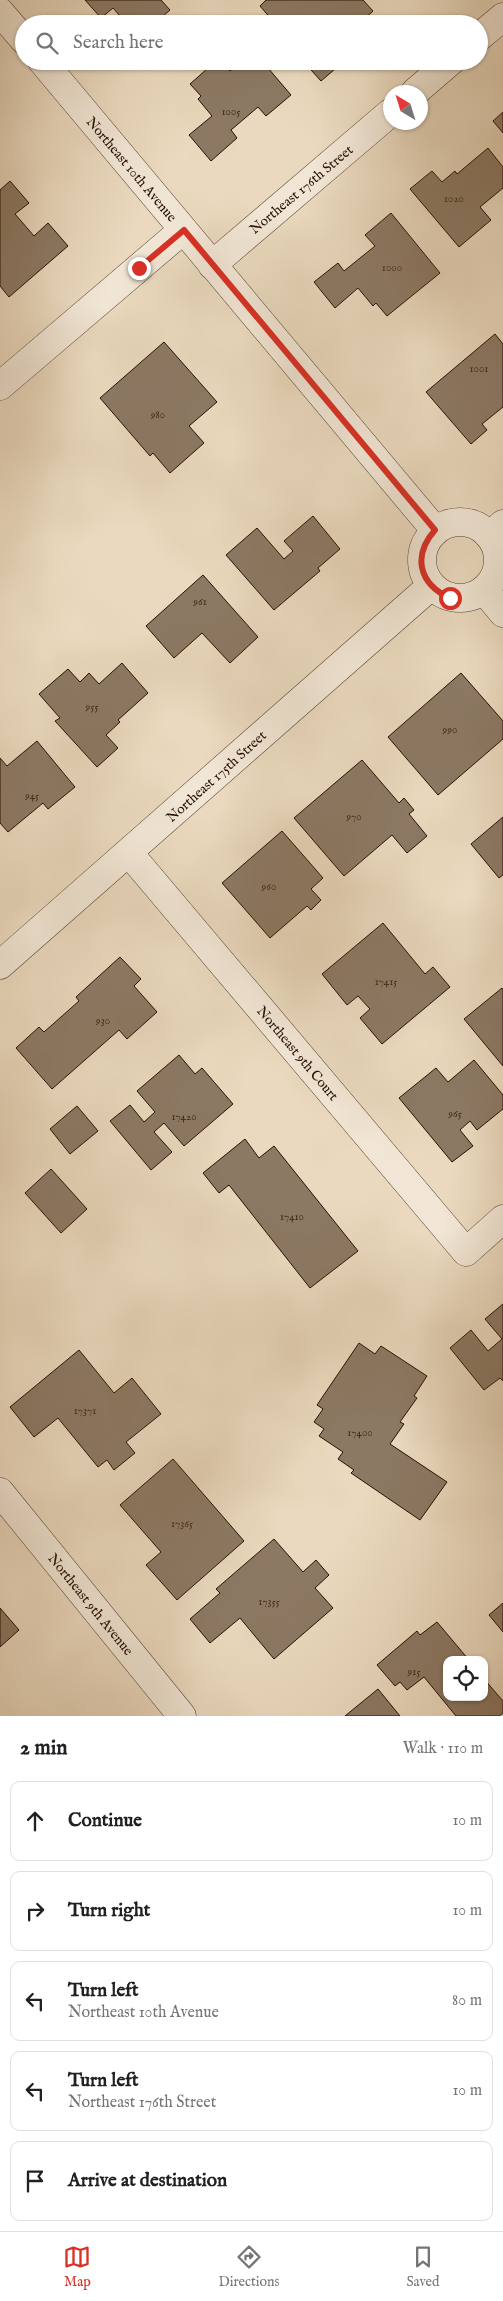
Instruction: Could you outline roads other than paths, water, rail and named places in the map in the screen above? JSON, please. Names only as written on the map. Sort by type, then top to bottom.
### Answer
[{"type":"street","points":[[0,12],[15,30]]},
{"type":"street","points":[[488,30],[503,17]]},
{"type":"street","name":"Northeast 10th Avenue","points":[[50,70],[435,530]]},
{"type":"street","points":[[423,85],[441,70]]},
{"type":"street","name":"Northeast 176th Street","points":[[212,265],[383,119]]},
{"type":"street","points":[[0,386],[184,230]]},
{"type":"street","points":[[461,522],[496,530],[498,568],[493,580],[484,590],[474,596],[462,599],[450,598],[431,586],[424,574],[421,562],[423,550],[435,530],[447,524],[461,522]]},
{"type":"street","name":"Northeast 175th Street","points":[[0,965],[129,854],[431,586]]},
{"type":"street","points":[[484,590],[503,612]]},
{"type":"street","name":"Northeast 9th Court","points":[[129,854],[466,1252],[503,1219]]},
{"type":"street","name":"Northeast 9th Avenue","points":[[0,1492],[182,1716]]}]
